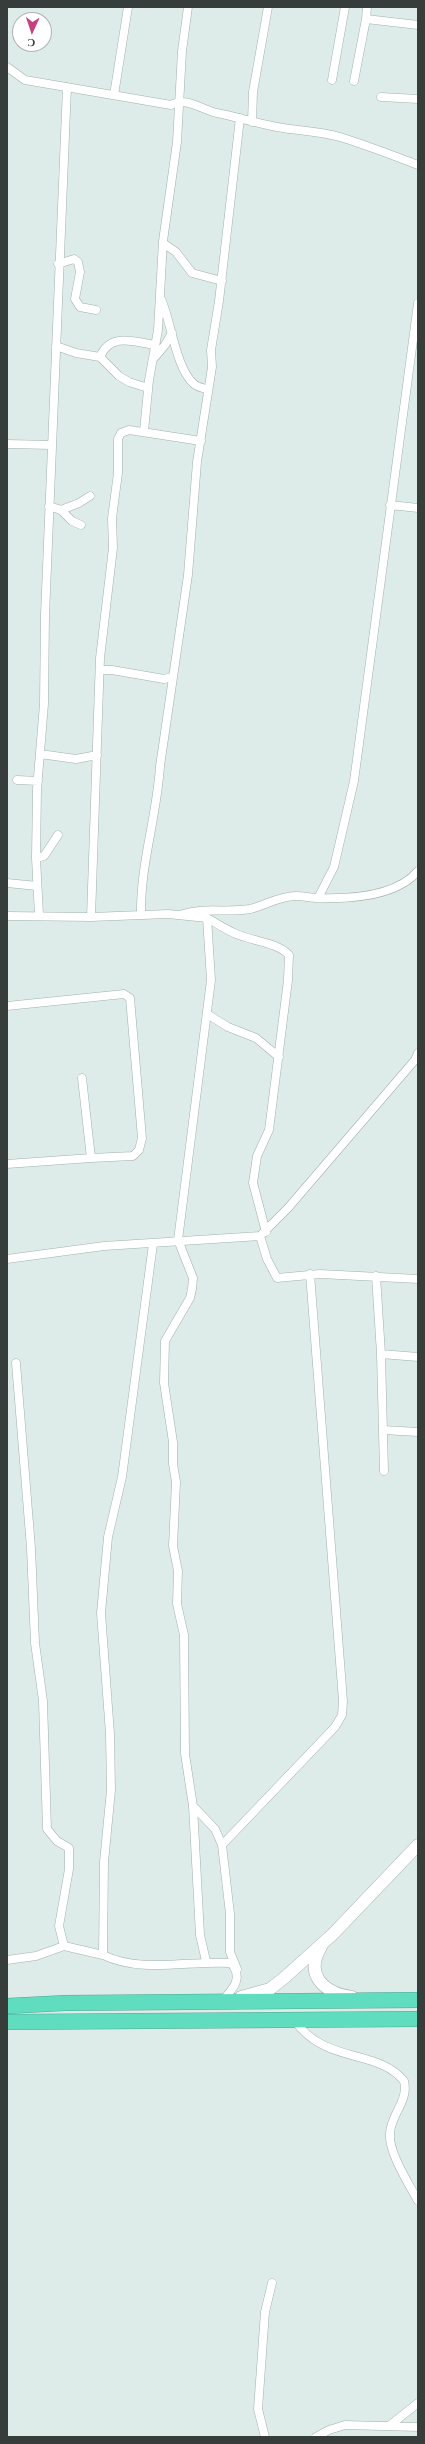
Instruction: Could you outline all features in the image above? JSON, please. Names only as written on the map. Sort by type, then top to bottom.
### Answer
[{"type":"highway","points":[[7,2006],[65,2003],[418,2000]]},
{"type":"highway","points":[[7,2022],[418,2019]]},
{"type":"main road","points":[[221,2001],[255,1994],[270,1989],[326,1941],[418,1845]]},
{"type":"main road","points":[[326,1941],[317,1955],[315,1968],[319,1982],[326,1988],[343,1996],[383,2000]]},
{"type":"street","points":[[114,95],[128,7]]},
{"type":"street","points":[[144,431],[148,388],[155,357],[163,243],[177,142],[182,51],[188,7]]},
{"type":"street","points":[[252,122],[253,92],[268,7]]},
{"type":"street","points":[[332,80],[345,7]]},
{"type":"street","points":[[354,81],[367,7]]},
{"type":"street","points":[[366,19],[418,24]]},
{"type":"street","points":[[7,67],[25,80],[171,105],[178,102],[187,102],[203,109],[252,122],[319,132],[340,137],[418,165]]},
{"type":"street","points":[[39,915],[36,858],[38,781],[46,672],[45,615],[58,264],[67,87]]},
{"type":"street","points":[[381,97],[418,99]]},
{"type":"street","points":[[141,915],[145,864],[158,795],[172,678],[188,575],[196,469],[212,367],[211,350],[222,281],[240,118]]},
{"type":"street","points":[[163,243],[176,252],[192,273],[222,281]]},
{"type":"street","points":[[58,264],[74,259],[78,262],[80,272],[75,299],[80,307],[96,310]]},
{"type":"street","points":[[160,299],[187,375],[194,384],[208,390]]},
{"type":"street","points":[[318,898],[334,867],[354,781],[418,303]]},
{"type":"street","points":[[155,357],[172,333]]},
{"type":"street","points":[[100,357],[107,346],[117,340],[155,345]]},
{"type":"street","points":[[56,346],[76,353],[100,357],[119,376],[129,382],[148,388]]},
{"type":"street","points":[[91,917],[100,670],[113,548],[112,518],[118,473],[118,439],[122,433],[129,430],[144,431],[201,441]]},
{"type":"street","points":[[7,444],[52,445]]},
{"type":"street","points":[[61,510],[79,503],[90,496]]},
{"type":"street","points":[[390,505],[418,508]]},
{"type":"street","points":[[49,506],[61,510],[72,521],[81,525]]},
{"type":"street","points":[[100,670],[112,670],[164,679],[172,678]]},
{"type":"street","points":[[40,754],[54,758],[76,758],[97,755]]},
{"type":"street","points":[[17,780],[38,781]]},
{"type":"street","points":[[36,858],[44,856],[58,835]]},
{"type":"street","points":[[178,915],[202,909],[250,909],[276,898],[296,896],[318,898],[360,896],[389,891],[418,871]]},
{"type":"street","points":[[7,883],[37,886]]},
{"type":"street","points":[[7,916],[39,915],[91,917],[178,915],[207,918],[234,933],[258,943],[281,946],[288,955],[288,980],[279,1057],[269,1130],[257,1156],[253,1183],[267,1259],[277,1278],[310,1274],[418,1279]]},
{"type":"street","points":[[206,1961],[200,1935],[193,1806],[185,1754],[184,1635],[177,1604],[178,1571],[173,1546],[176,1482],[173,1464],[174,1442],[164,1383],[165,1341],[190,1298],[192,1289],[193,1278],[178,1240],[211,980],[207,918]]},
{"type":"street","points":[[7,1006],[124,994],[130,998],[142,1138],[139,1150],[133,1156],[7,1164]]},
{"type":"street","points":[[207,1014],[228,1027],[256,1038],[279,1057]]},
{"type":"street","points":[[7,1259],[104,1246],[153,1244],[178,1240],[263,1234],[415,1060],[418,1053]]},
{"type":"street","points":[[82,1078],[91,1158]]},
{"type":"street","points":[[103,1955],[104,1862],[111,1790],[110,1734],[101,1613],[108,1537],[122,1478],[153,1244]]},
{"type":"street","points":[[222,1845],[335,1727],[342,1715],[343,1701],[310,1274]]},
{"type":"street","points":[[376,1276],[381,1354],[384,1471]]},
{"type":"street","points":[[381,1354],[418,1357]]},
{"type":"street","points":[[16,1363],[31,1548],[35,1643],[43,1701],[47,1829],[57,1840],[69,1848],[69,1869],[59,1926],[64,1946]]},
{"type":"street","points":[[383,1430],[418,1432]]},
{"type":"street","points":[[193,1806],[215,1829],[222,1845],[230,1914],[230,1952],[237,1969],[238,1978],[236,1985],[221,2001]]},
{"type":"street","points":[[7,1960],[36,1956],[64,1946],[103,1955],[113,1959],[144,1964],[206,1961],[231,1963],[237,1969]]},
{"type":"street","points":[[294,2020],[302,2031],[328,2048],[389,2067],[404,2081],[405,2094],[390,2134],[391,2146],[418,2201]]},
{"type":"street","points":[[265,2437],[258,2409],[265,2312],[272,2283]]},
{"type":"street","points":[[388,2426],[418,2403]]},
{"type":"street","points":[[316,2437],[329,2430],[345,2425],[418,2427]]}]
